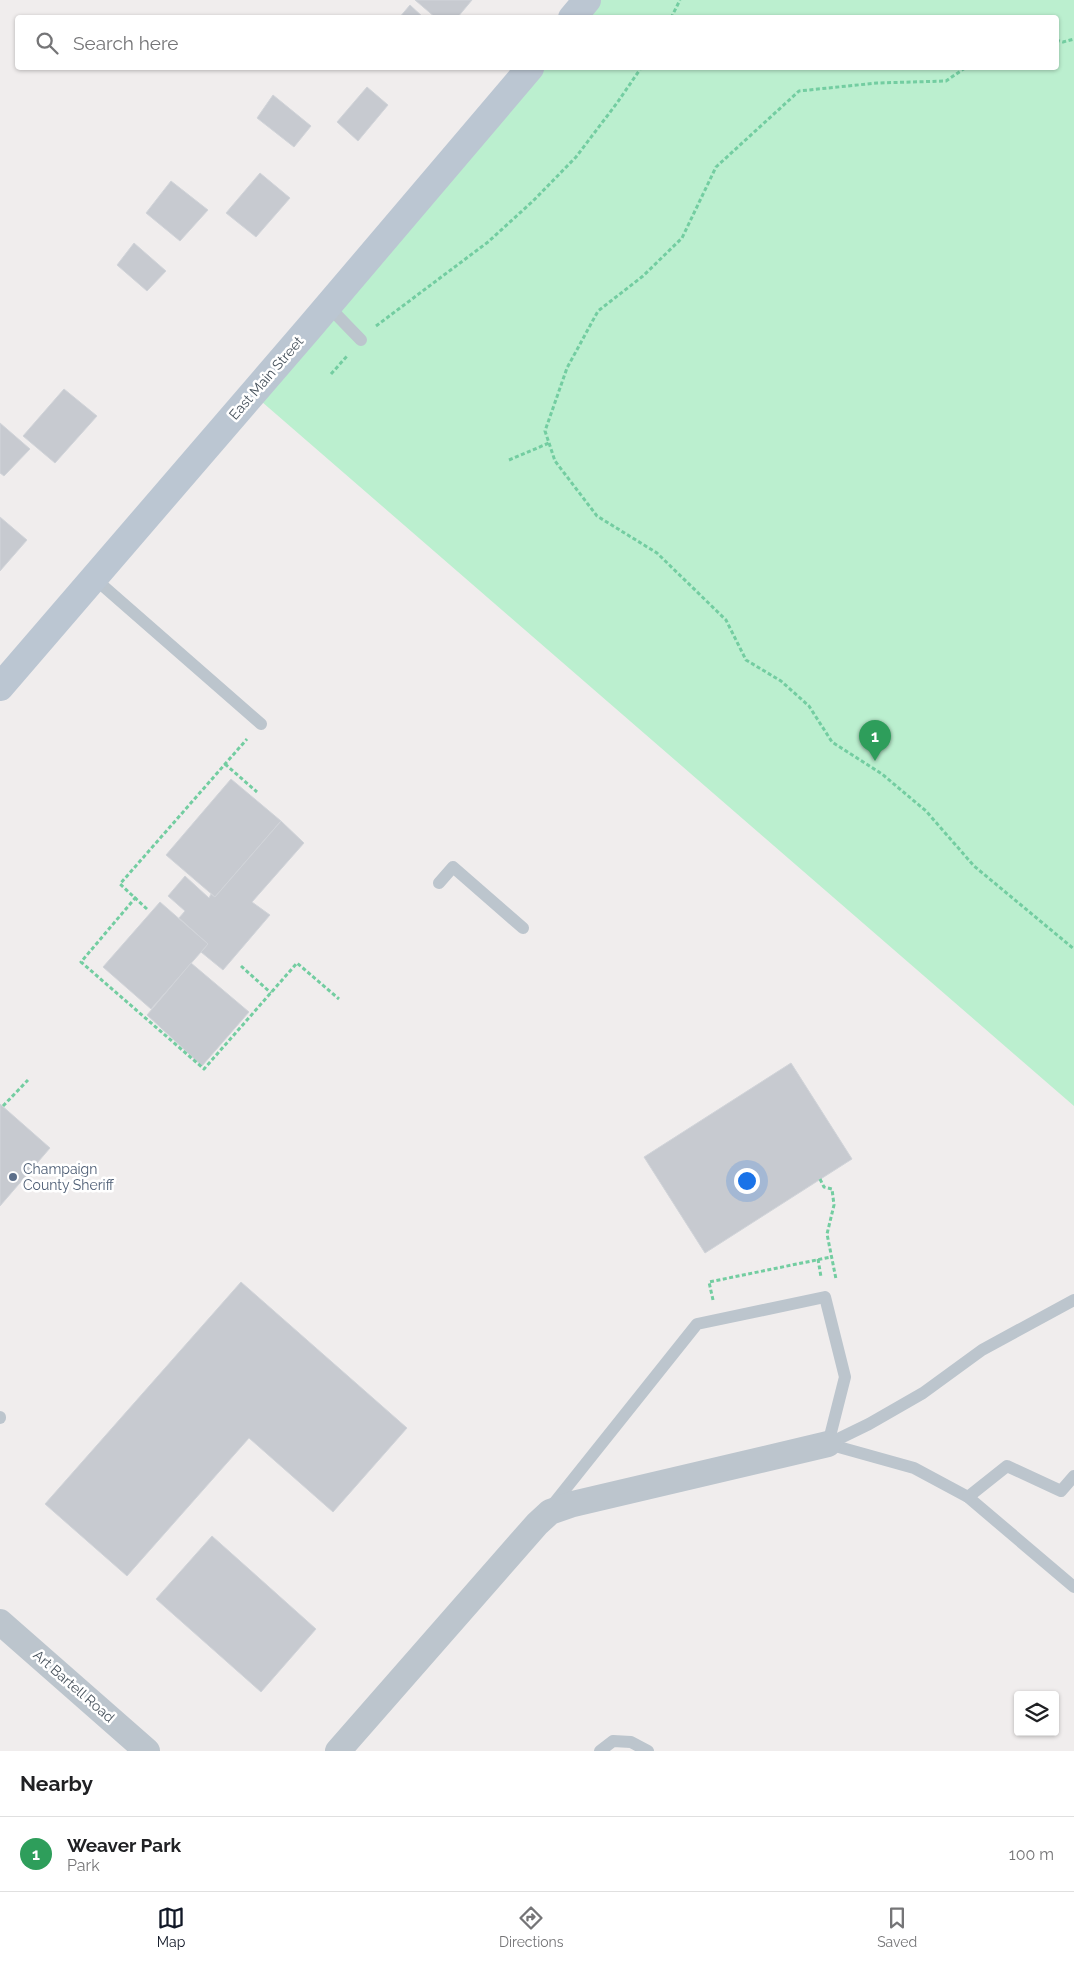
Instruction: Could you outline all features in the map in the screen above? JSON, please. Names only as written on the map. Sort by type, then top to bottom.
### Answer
[{"type":"main road","points":[[574,15],[587,0]]},
{"type":"main road","name":"East Main Street","points":[[0,687],[528,70]]},
{"type":"street","points":[[338,1751],[537,1524],[550,1512],[573,1504],[828,1444]]},
{"type":"street","name":"Art Bartell Road","points":[[0,1622],[147,1751]]},
{"type":"lane","points":[[328,306],[361,340]]},
{"type":"lane","points":[[94,578],[261,724]]},
{"type":"lane","points":[[439,882],[453,867],[524,928]]},
{"type":"lane","points":[[537,1524],[697,1324],[826,1297],[846,1376],[828,1444]]},
{"type":"lane","points":[[828,1444],[870,1424],[923,1393],[982,1350],[1074,1300]]},
{"type":"lane","points":[[828,1444],[914,1468],[968,1497],[1074,1587]]},
{"type":"lane","points":[[968,1497],[1007,1466],[1061,1491],[1074,1476]]},
{"type":"lane","points":[[600,1751],[613,1741],[631,1742],[648,1751]]},
{"type":"path","points":[[672,15],[680,0]]},
{"type":"path","points":[[1059,41],[1063,42],[1074,39]]},
{"type":"path","points":[[331,374],[378,324],[488,242],[533,200],[576,157],[640,70]]},
{"type":"path","points":[[962,70],[946,81],[877,83],[799,91],[716,167],[682,238],[643,276],[598,311],[567,368],[545,431],[555,461],[597,516],[657,553],[726,620],[746,660],[781,681],[808,706],[832,742],[882,774],[926,811],[974,866],[1074,949]]},
{"type":"path","points":[[510,460],[549,442]]},
{"type":"path","points":[[147,909],[120,884],[261,724]]},
{"type":"path","points":[[225,764],[257,792]]},
{"type":"path","points":[[136,897],[81,962],[204,1069],[297,962],[339,999]]},
{"type":"path","points":[[241,966],[271,993]]},
{"type":"path","points":[[3,1106],[28,1080]]},
{"type":"path","points":[[820,1179],[824,1187],[832,1190],[834,1205],[827,1234],[837,1282]]},
{"type":"path","points":[[718,1320],[708,1282],[831,1257]]},
{"type":"green space","points":[[594,0],[1074,0],[1074,1106],[254,395],[534,70],[1059,70],[1059,15],[581,15]]},
{"type":"building","points":[[415,0],[472,0],[460,15],[432,15]]},
{"type":"building","points":[[410,5],[421,15],[402,15]]},
{"type":"building","points":[[367,87],[388,105],[358,141],[337,122]]},
{"type":"building","points":[[273,95],[311,126],[294,147],[257,118]]},
{"type":"building","points":[[260,173],[290,198],[256,237],[226,213]]},
{"type":"building","points":[[171,181],[208,210],[180,241],[146,213]]},
{"type":"building","points":[[134,243],[166,271],[147,291],[117,265]]},
{"type":"building","points":[[64,389],[97,416],[55,463],[23,436]]},
{"type":"building","points":[[0,423],[30,449],[4,476],[0,473]]},
{"type":"building","points":[[0,517],[27,540],[0,571]]},
{"type":"building","points":[[231,779],[281,821],[215,897],[166,855]]},
{"type":"building","points":[[281,821],[304,843],[252,902],[270,915],[223,970],[201,952],[208,944],[179,918],[185,911],[168,896],[185,876],[209,898],[211,894],[215,897]]},
{"type":"building","points":[[160,902],[208,944],[151,1009],[103,967]]},
{"type":"building","points":[[191,963],[249,1012],[202,1066],[147,1015]]},
{"type":"building","points":[[791,1063],[852,1159],[705,1253],[644,1157]]},
{"type":"building","name":"Champaign County Sheriff","points":[[0,1104],[50,1148],[0,1206]]},
{"type":"building","points":[[241,1282],[407,1428],[333,1512],[249,1438],[127,1576],[45,1504]]},
{"type":"building","points":[[212,1536],[316,1629],[261,1692],[156,1599]]},
{"type":"place","name":"Weaver Park","points":[[875,761]]},
{"type":"place","name":"Champaign County Sheriff","points":[[13,1177]]}]
